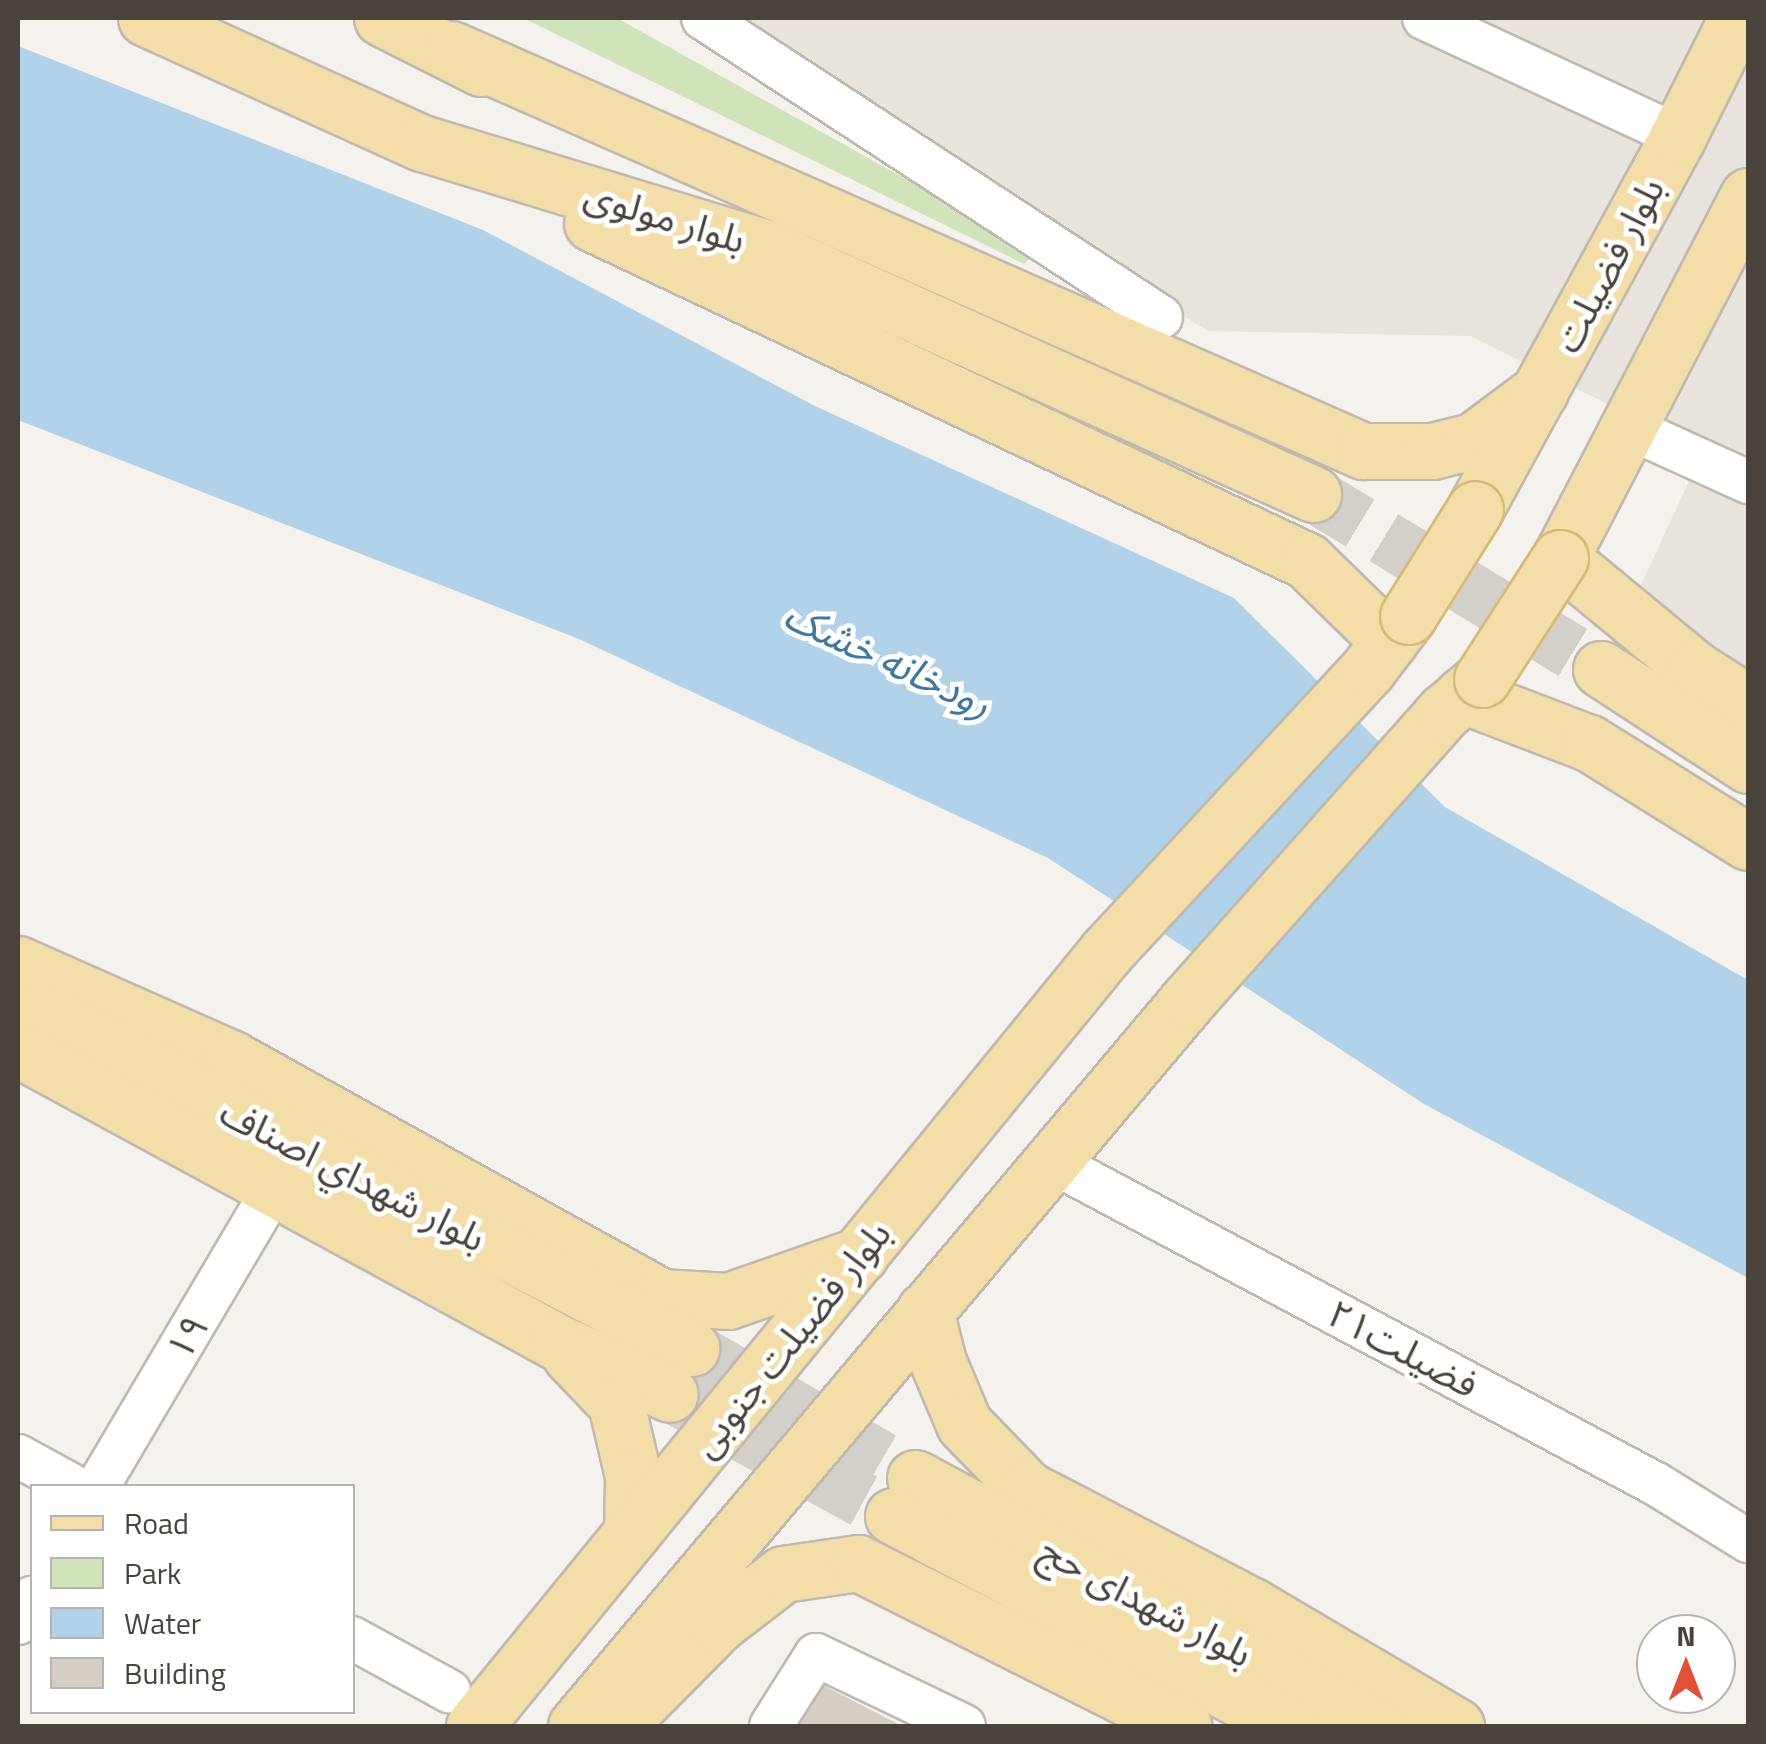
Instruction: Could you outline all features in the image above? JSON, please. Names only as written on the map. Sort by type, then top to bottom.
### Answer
[{"type":"main road","name":"بلوار مولوی","points":[[146,18],[422,143],[767,248]]},
{"type":"main road","name":"بلوار مولوی","points":[[382,18],[451,49],[767,248]]},
{"type":"main road","name":"بلوار فضیلت","points":[[1388,642],[1474,509],[1540,391],[1737,18]]},
{"type":"main road","points":[[451,49],[1362,451],[1432,451],[1473,441],[1540,391]]},
{"type":"main road","points":[[422,143],[1307,562],[1388,642]]},
{"type":"main road","points":[[576,1726],[1188,1000],[1464,695],[1560,558],[1625,426],[1748,196]]},
{"type":"main road","points":[[767,248],[1313,494]]},
{"type":"main road","points":[[1560,558],[1696,670],[1748,703]]},
{"type":"main road","name":"بلوار فضیلت جنوبی","points":[[462,1709],[632,1533],[1107,951],[1388,642]]},
{"type":"main road","points":[[1601,669],[1748,766]]},
{"type":"main road","points":[[1464,695],[1590,743],[1748,842]]},
{"type":"main road","points":[[18,964],[232,1059],[661,1298],[728,1301],[862,1254]]},
{"type":"main road","name":"بلوار شهداي اصناف","points":[[18,998],[315,1156],[681,1371],[557,1342],[18,1049]]},
{"type":"main road","points":[[926,1310],[938,1362],[964,1424],[1027,1489],[1252,1606],[1456,1726]]},
{"type":"main road","points":[[557,1342],[616,1403],[633,1476],[632,1533]]},
{"type":"main road","name":"بلوار شهدای حج","points":[[1292,1726],[904,1497],[1377,1726]]},
{"type":"main road","points":[[617,1726],[718,1624],[783,1574],[858,1563],[1184,1726]]},
{"type":"street","points":[[703,18],[1161,318]]},
{"type":"street","points":[[1424,18],[1678,136]]},
{"type":"street","points":[[1625,426],[1748,482]]},
{"type":"street","name":"فضیلت۲۱","points":[[1054,1163],[1656,1484],[1748,1541]]},
{"type":"street","name":"۱۹","points":[[99,1484],[275,1187]]},
{"type":"street","points":[[18,1456],[69,1484]]},
{"type":"street","points":[[355,1640],[462,1709]]},
{"type":"street","points":[[771,1726],[816,1656],[964,1726]]},
{"type":"shaded area","points":[[697,18],[1748,18],[1748,672],[1632,604],[1703,451],[1470,336],[1208,331]]},
{"type":"green space","points":[[523,18],[617,18],[1037,252],[1024,264]]},
{"type":"water","name":"رودخانه خشک","points":[[18,46],[483,230],[815,406],[1234,598],[1445,807],[1748,980],[1748,1278],[1424,1104],[1048,858],[579,639],[18,420]]},
{"type":"building","points":[[815,1681],[902,1726],[791,1726]]},
{"type":"tunnel","points":[[1313,494],[1601,669]]},
{"type":"tunnel","points":[[691,1348],[915,1478]]},
{"type":"tunnel","points":[[670,1394],[893,1516]]}]
